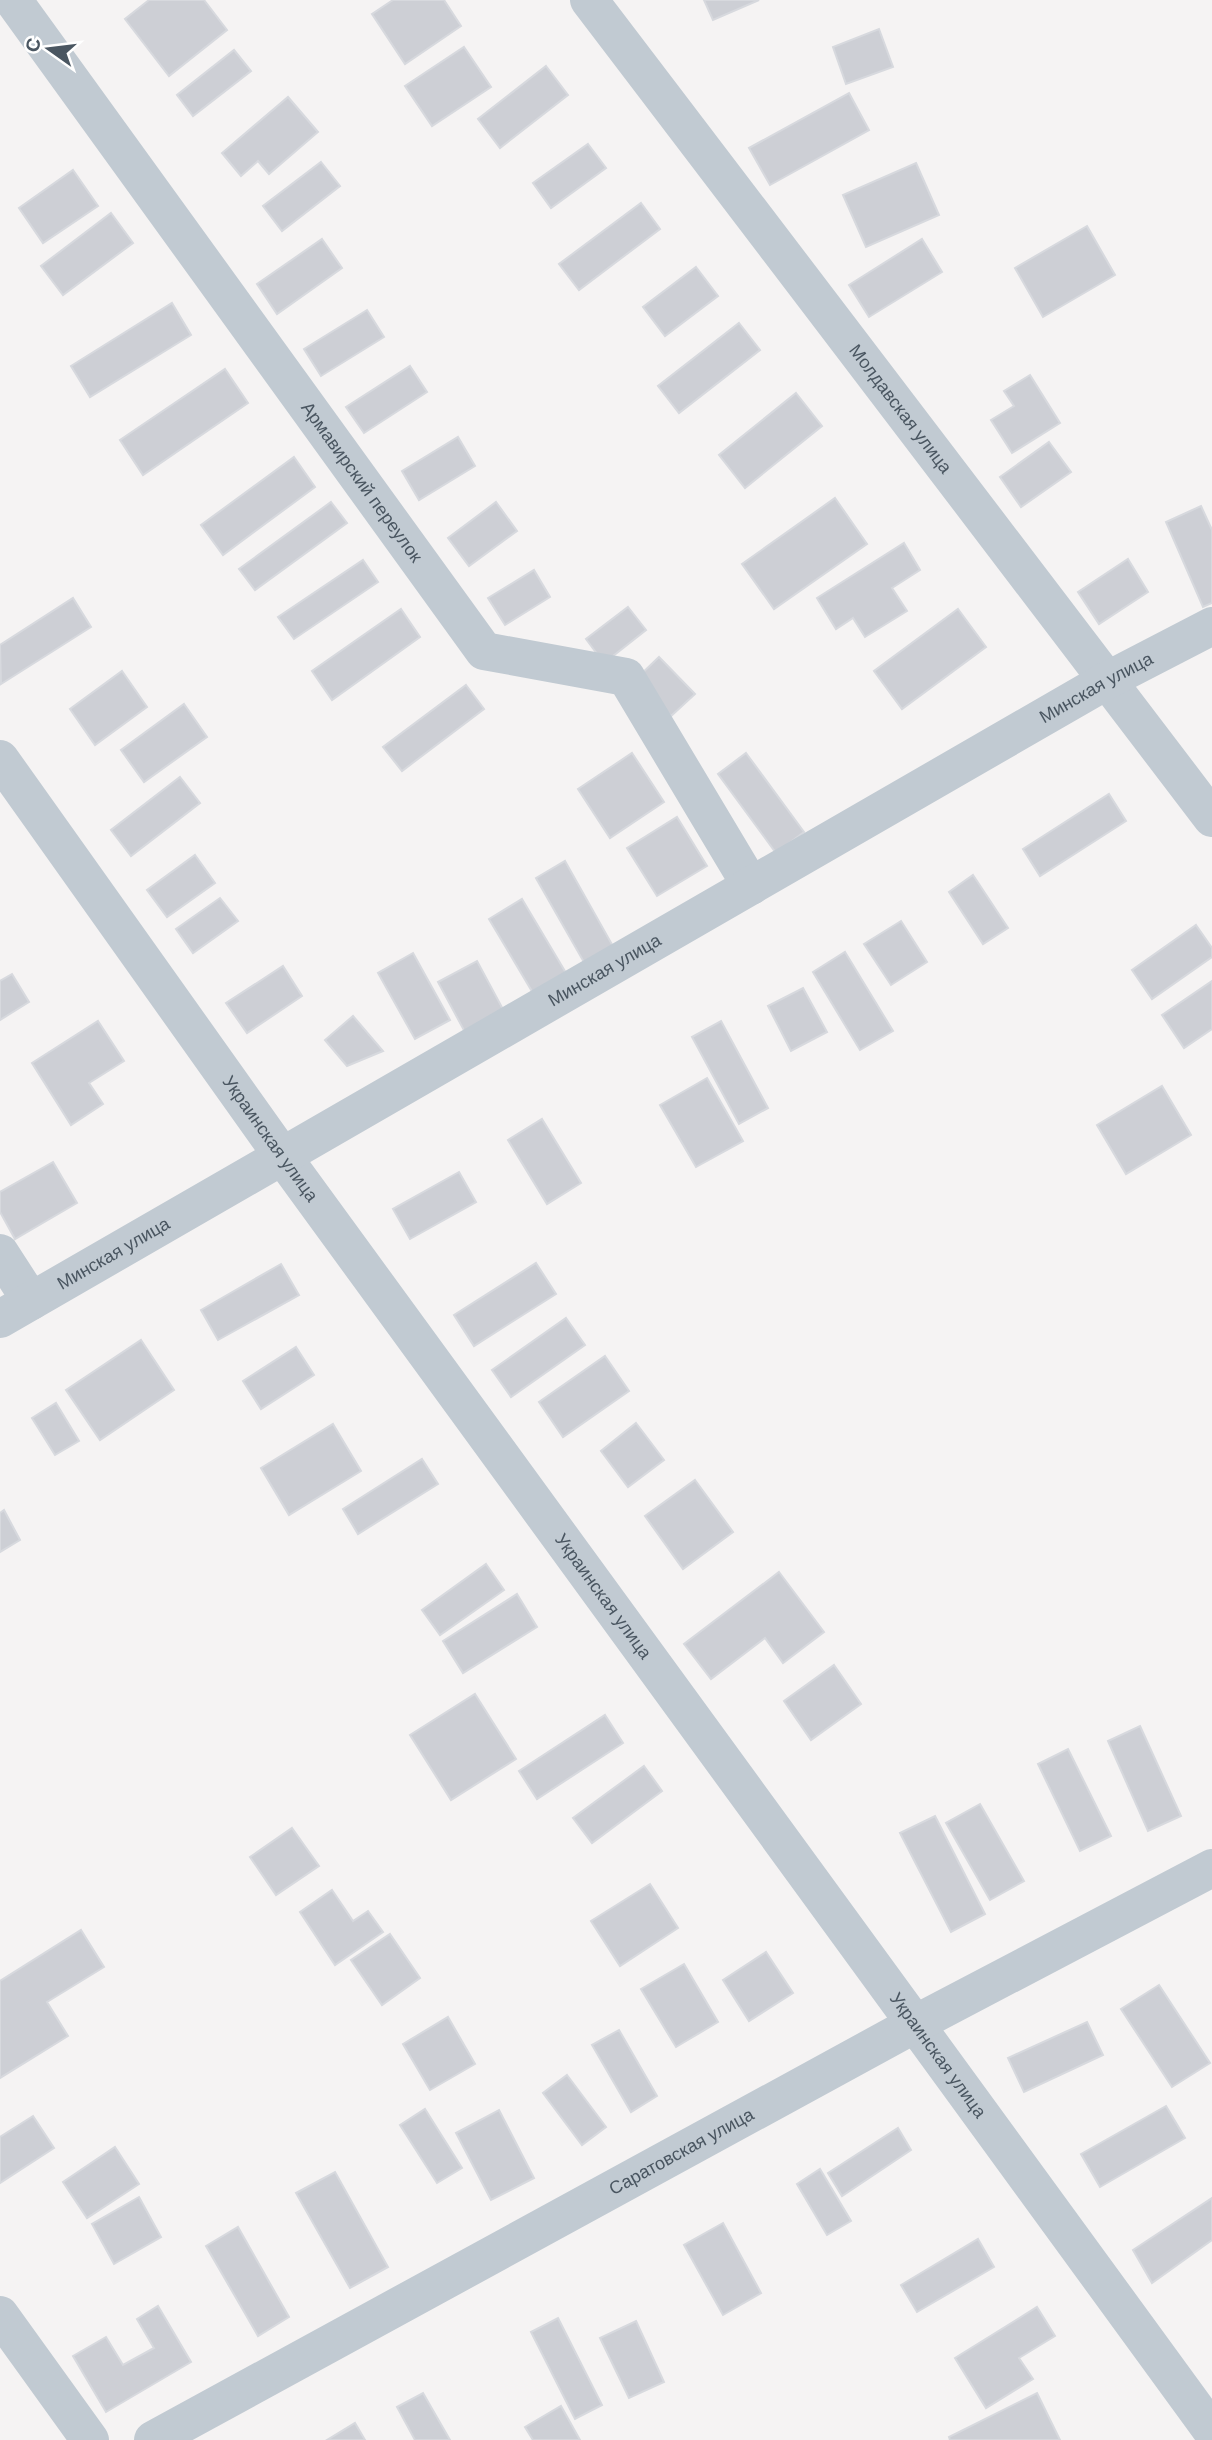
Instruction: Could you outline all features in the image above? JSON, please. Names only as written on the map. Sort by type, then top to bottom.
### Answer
[{"type":"street","name":"Армавирский переулок","points":[[13,0],[484,651],[626,677],[751,886]]},
{"type":"street","name":"Молдавская улица","points":[[589,0],[1212,818]]},
{"type":"street","name":"Минская улица","points":[[16,1310],[1106,681],[1212,626]]},
{"type":"street","name":"Украинская улица","points":[[0,759],[282,1157],[1212,2431]]},
{"type":"street","points":[[0,1253],[16,1310]]},
{"type":"street","name":"Саратовская улица","points":[[153,2440],[915,2024],[1212,1868]]},
{"type":"street","points":[[0,2315],[90,2440]]},
{"type":"building","points":[[149,0],[204,0],[227,30],[169,76],[125,19]]},
{"type":"building","points":[[393,0],[444,0],[461,26],[405,64],[372,14]]},
{"type":"building","points":[[704,0],[759,0],[713,20]]},
{"type":"building","points":[[879,29],[893,67],[846,84],[833,47]]},
{"type":"building","points":[[464,47],[491,87],[432,126],[405,86]]},
{"type":"building","points":[[234,50],[251,71],[193,116],[177,95]]},
{"type":"building","points":[[546,66],[568,95],[500,148],[478,119]]},
{"type":"building","points":[[849,93],[869,130],[770,185],[749,148]]},
{"type":"building","points":[[288,97],[318,132],[269,174],[258,161],[241,176],[222,153]]},
{"type":"building","points":[[588,144],[606,168],[551,208],[533,183]]},
{"type":"building","points":[[321,162],[340,186],[282,231],[263,206]]},
{"type":"building","points":[[916,163],[939,215],[866,247],[843,195]]},
{"type":"building","points":[[73,170],[98,206],[43,243],[19,208]]},
{"type":"building","points":[[641,203],[660,229],[579,290],[559,264]]},
{"type":"building","points":[[111,213],[133,243],[63,295],[41,266]]},
{"type":"building","points":[[1087,226],[1115,275],[1043,317],[1015,268]]},
{"type":"building","points":[[322,239],[342,268],[277,314],[257,284]]},
{"type":"building","points":[[922,239],[942,272],[869,317],[849,285]]},
{"type":"building","points":[[696,267],[718,296],[665,336],[643,307]]},
{"type":"building","points":[[172,303],[191,335],[90,397],[71,366]]},
{"type":"building","points":[[367,310],[384,337],[321,376],[304,349]]},
{"type":"building","points":[[739,323],[760,350],[679,413],[658,386]]},
{"type":"building","points":[[410,366],[427,392],[364,433],[346,407]]},
{"type":"building","points":[[225,369],[248,403],[143,475],[120,440]]},
{"type":"building","points":[[1030,375],[1060,423],[1012,453],[991,420],[1014,406],[1004,391]]},
{"type":"building","points":[[796,393],[822,426],[745,488],[719,455]]},
{"type":"building","points":[[458,437],[475,466],[419,500],[402,471]]},
{"type":"building","points":[[1049,442],[1071,472],[1021,507],[1000,477]]},
{"type":"building","points":[[294,457],[315,487],[223,555],[201,525]]},
{"type":"building","points":[[835,498],[867,544],[774,609],[742,564]]},
{"type":"building","points":[[331,502],[347,523],[255,590],[239,569]]},
{"type":"building","points":[[496,502],[517,531],[469,566],[448,538]]},
{"type":"building","points":[[1201,506],[1212,530],[1212,603],[1203,607],[1166,522]]},
{"type":"building","points":[[904,543],[920,570],[892,588],[907,611],[865,637],[853,618],[836,629],[817,598]]},
{"type":"building","points":[[1128,559],[1148,592],[1099,624],[1078,592]]},
{"type":"building","points":[[363,560],[378,582],[294,639],[278,617]]},
{"type":"building","points":[[534,570],[550,597],[505,625],[488,598]]},
{"type":"building","points":[[73,598],[91,627],[1,684],[0,645]]},
{"type":"building","points":[[628,607],[646,630],[604,663],[586,639]]},
{"type":"building","points":[[401,609],[420,637],[332,700],[312,671]]},
{"type":"building","points":[[958,609],[986,647],[902,709],[874,671]]},
{"type":"building","points":[[659,657],[695,694],[671,716],[636,679]]},
{"type":"building","points":[[122,671],[147,707],[95,745],[70,709]]},
{"type":"building","points":[[466,685],[484,709],[402,771],[383,747]]},
{"type":"building","points":[[184,704],[207,737],[144,782],[121,750]]},
{"type":"building","points":[[632,753],[664,802],[610,838],[578,789]]},
{"type":"building","points":[[746,753],[804,832],[776,853],[718,774]]},
{"type":"building","points":[[180,777],[200,803],[131,856],[111,830]]},
{"type":"building","points":[[1109,794],[1126,821],[1040,876],[1023,849]]},
{"type":"building","points":[[677,817],[707,866],[657,896],[627,848]]},
{"type":"building","points":[[195,855],[215,883],[167,917],[147,890]]},
{"type":"building","points":[[565,861],[614,948],[585,964],[536,878]]},
{"type":"building","points":[[973,875],[1008,928],[983,944],[949,892]]},
{"type":"building","points":[[220,898],[238,921],[193,953],[176,929]]},
{"type":"building","points":[[522,899],[566,973],[533,993],[489,919]]},
{"type":"building","points":[[901,921],[927,962],[891,985],[864,944]]},
{"type":"building","points":[[1196,925],[1212,948],[1212,957],[1152,999],[1132,970]]},
{"type":"building","points":[[845,952],[893,1031],[860,1050],[813,972]]},
{"type":"building","points":[[413,953],[450,1020],[415,1039],[378,973]]},
{"type":"building","points":[[477,961],[505,1013],[466,1034],[438,982]]},
{"type":"building","points":[[283,966],[302,996],[247,1033],[226,1003]]},
{"type":"building","points":[[12,974],[29,1002],[0,1020],[0,981]]},
{"type":"building","points":[[1212,981],[1212,1029],[1184,1048],[1162,1015]]},
{"type":"building","points":[[803,988],[827,1032],[791,1051],[768,1006]]},
{"type":"building","points":[[353,1016],[383,1051],[347,1066],[325,1040]]},
{"type":"building","points":[[98,1021],[124,1061],[89,1083],[103,1104],[71,1125],[32,1063]]},
{"type":"building","points":[[721,1021],[768,1108],[739,1124],[692,1037]]},
{"type":"building","points":[[707,1078],[743,1141],[696,1167],[660,1105]]},
{"type":"building","points":[[1162,1086],[1191,1135],[1126,1174],[1097,1125]]},
{"type":"building","points":[[542,1119],[581,1183],[547,1204],[508,1140]]},
{"type":"building","points":[[53,1162],[77,1203],[15,1239],[0,1212],[0,1192]]},
{"type":"building","points":[[459,1172],[476,1202],[410,1239],[393,1209]]},
{"type":"building","points":[[536,1263],[556,1294],[474,1346],[454,1315]]},
{"type":"building","points":[[281,1264],[299,1295],[218,1340],[201,1310]]},
{"type":"building","points":[[566,1318],[585,1345],[511,1397],[492,1370]]},
{"type":"building","points":[[141,1340],[174,1390],[100,1440],[66,1390]]},
{"type":"building","points":[[296,1347],[314,1375],[261,1409],[243,1381]]},
{"type":"building","points":[[605,1356],[629,1391],[563,1437],[539,1402]]},
{"type":"building","points":[[56,1403],[79,1441],[55,1455],[32,1418]]},
{"type":"building","points":[[636,1423],[664,1460],[628,1487],[601,1451]]},
{"type":"building","points":[[333,1424],[361,1471],[289,1515],[261,1468]]},
{"type":"building","points":[[422,1459],[438,1484],[358,1534],[343,1509]]},
{"type":"building","points":[[695,1480],[733,1532],[683,1569],[645,1516]]},
{"type":"building","points":[[4,1510],[20,1540],[0,1552],[0,1513]]},
{"type":"building","points":[[486,1564],[504,1590],[440,1635],[422,1610]]},
{"type":"building","points":[[779,1572],[824,1632],[783,1663],[765,1638],[711,1679],[684,1644]]},
{"type":"building","points":[[517,1594],[537,1627],[463,1673],[443,1641]]},
{"type":"building","points":[[834,1665],[861,1704],[811,1740],[784,1701]]},
{"type":"building","points":[[475,1694],[516,1759],[451,1800],[410,1735]]},
{"type":"building","points":[[605,1715],[623,1743],[537,1799],[519,1771]]},
{"type":"building","points":[[1140,1726],[1181,1816],[1148,1831],[1108,1741]]},
{"type":"building","points":[[1068,1749],[1111,1836],[1080,1851],[1038,1764]]},
{"type":"building","points":[[644,1766],[662,1791],[592,1843],[573,1818]]},
{"type":"building","points":[[980,1804],[1024,1881],[990,1900],[946,1823]]},
{"type":"building","points":[[935,1816],[985,1914],[951,1932],[900,1833]]},
{"type":"building","points":[[292,1828],[319,1866],[276,1895],[250,1857]]},
{"type":"building","points":[[650,1884],[678,1928],[620,1966],[591,1921]]},
{"type":"building","points":[[332,1890],[353,1921],[368,1911],[383,1932],[335,1965],[300,1912]]},
{"type":"building","points":[[81,1930],[104,1967],[47,2002],[68,2036],[0,2078],[0,1981]]},
{"type":"building","points":[[390,1934],[420,1978],[382,2005],[351,1960]]},
{"type":"building","points":[[766,1952],[793,1993],[749,2021],[723,1980]]},
{"type":"building","points":[[684,1964],[718,2022],[676,2047],[641,1989]]},
{"type":"building","points":[[1159,1985],[1210,2063],[1172,2087],[1121,2009]]},
{"type":"building","points":[[448,2017],[475,2064],[430,2090],[403,2044]]},
{"type":"building","points":[[1087,2022],[1103,2055],[1024,2092],[1008,2058]]},
{"type":"building","points":[[619,2030],[657,2096],[631,2112],[592,2045]]},
{"type":"building","points":[[567,2075],[606,2127],[582,2145],[543,2093]]},
{"type":"building","points":[[1166,2106],[1185,2138],[1100,2187],[1081,2154]]},
{"type":"building","points":[[425,2109],[462,2168],[437,2183],[400,2125]]},
{"type":"building","points":[[499,2110],[534,2178],[491,2200],[456,2133]]},
{"type":"building","points":[[33,2116],[54,2148],[0,2183],[0,2137]]},
{"type":"building","points":[[898,2128],[911,2150],[842,2196],[828,2173]]},
{"type":"building","points":[[115,2147],[139,2184],[87,2218],[63,2182]]},
{"type":"building","points":[[820,2169],[851,2221],[827,2235],[797,2184]]},
{"type":"building","points":[[335,2172],[388,2267],[350,2288],[296,2193]]},
{"type":"building","points":[[139,2197],[161,2237],[114,2264],[92,2224]]},
{"type":"building","points":[[1212,2198],[1212,2240],[1152,2283],[1133,2250]]},
{"type":"building","points":[[723,2223],[761,2293],[723,2315],[684,2245]]},
{"type":"building","points":[[238,2227],[289,2317],[258,2336],[206,2246]]},
{"type":"building","points":[[978,2239],[994,2267],[917,2312],[901,2285]]},
{"type":"building","points":[[158,2306],[191,2362],[106,2412],[73,2356],[106,2337],[123,2365],[154,2348],[137,2319]]},
{"type":"building","points":[[1037,2307],[1055,2336],[1019,2358],[1033,2379],[986,2408],[955,2358]]},
{"type":"building","points":[[558,2318],[602,2405],[575,2419],[531,2332]]},
{"type":"building","points":[[636,2321],[664,2382],[629,2398],[600,2338]]},
{"type":"building","points":[[423,2393],[450,2440],[415,2440],[397,2407]]},
{"type":"building","points":[[1037,2393],[1060,2440],[950,2440],[949,2437]]},
{"type":"building","points":[[561,2406],[580,2440],[533,2440],[525,2427]]},
{"type":"building","points":[[355,2423],[365,2440],[327,2440]]}]
